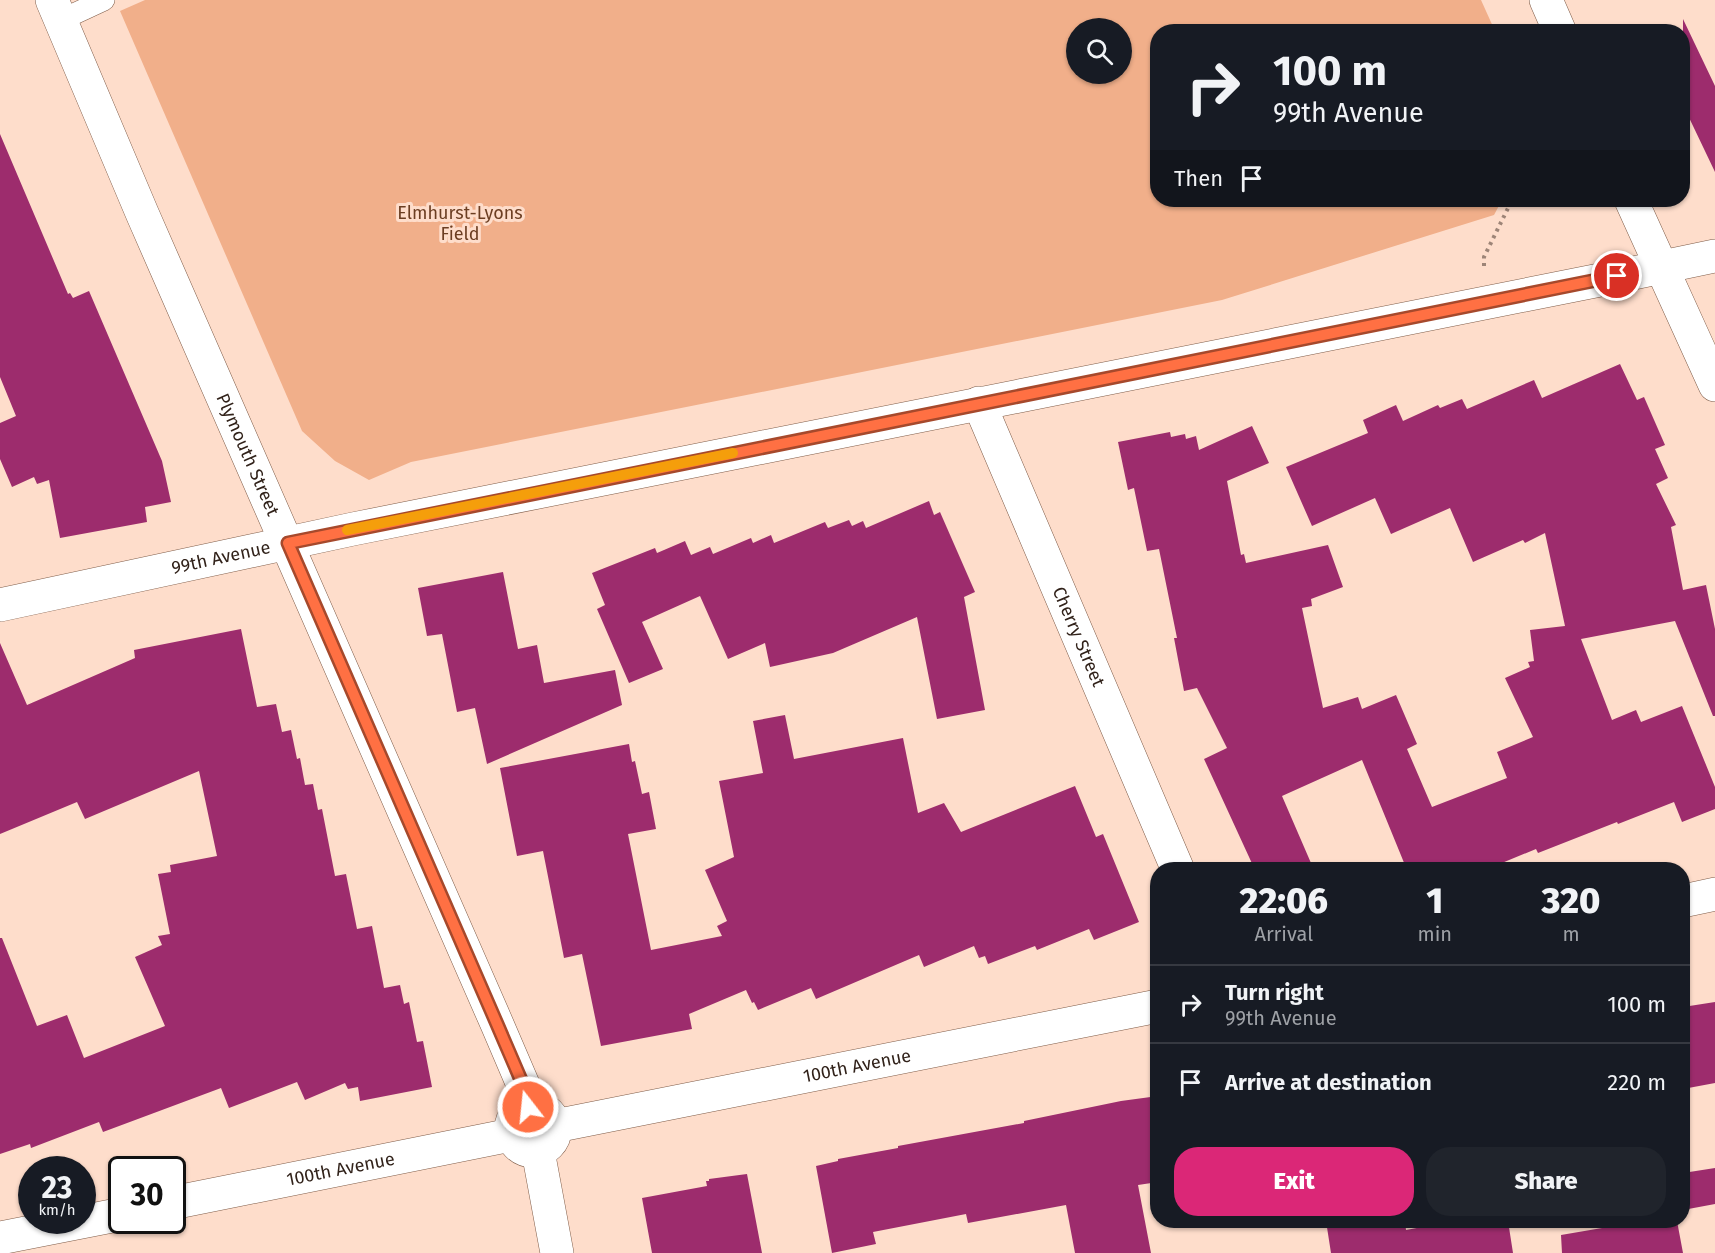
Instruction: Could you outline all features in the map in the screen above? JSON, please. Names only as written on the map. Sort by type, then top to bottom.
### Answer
[{"type":"street","points":[[1546,0],[1556,24]]},
{"type":"street","name":"Plymouth Street","points":[[57,10],[142,213],[497,1024],[524,1087],[528,1107],[546,1111],[535,1137]]},
{"type":"street","points":[[1634,207],[1715,385]]},
{"type":"street","name":"99th Avenue","points":[[0,605],[288,543],[1715,256]]},
{"type":"street","name":"Cherry Street","points":[[979,404],[1175,862]]},
{"type":"street","points":[[1690,899],[1715,894]]},
{"type":"street","name":"100th Avenue","points":[[186,1200],[535,1137],[1150,1008]]},
{"type":"street","points":[[535,1137],[557,1253]]},
{"type":"street","points":[[0,1238],[108,1217]]},
{"type":"lane","points":[[57,10],[104,0]]},
{"type":"path","points":[[1485,303],[1484,257],[1509,207]]},
{"type":"green space","name":"Elmhurst-Lyons Field","points":[[145,0],[1481,0],[1492,24],[1150,24],[1150,207],[1498,207],[1494,215],[1222,300],[411,462],[369,480],[335,461],[302,431],[120,11]]},
{"type":"building","points":[[1690,34],[1715,86],[1715,172],[1690,120]]},
{"type":"building","points":[[0,134],[68,294],[70,293],[73,298],[89,291],[162,461],[171,502],[145,507],[147,522],[60,538],[49,480],[37,484],[34,477],[12,487],[0,459],[0,423],[16,416],[0,377]]},
{"type":"building","points":[[1620,364],[1637,400],[1644,397],[1665,445],[1655,449],[1668,478],[1656,484],[1676,525],[1671,527],[1683,590],[1706,585],[1715,629],[1715,716],[1713,716],[1675,621],[1581,639],[1612,720],[1636,710],[1641,722],[1682,706],[1715,787],[1715,809],[1682,822],[1674,802],[1538,853],[1536,849],[1504,862],[1404,862],[1362,760],[1282,796],[1311,862],[1251,862],[1204,759],[1227,748],[1197,688],[1184,691],[1174,638],[1177,638],[1159,549],[1147,551],[1134,488],[1128,490],[1118,442],[1170,432],[1171,437],[1185,434],[1186,439],[1196,436],[1199,450],[1252,426],[1269,463],[1227,481],[1241,555],[1244,554],[1246,563],[1328,545],[1343,587],[1311,599],[1312,606],[1302,608],[1323,708],[1358,697],[1362,709],[1396,695],[1417,744],[1407,749],[1432,807],[1507,778],[1497,752],[1533,737],[1505,678],[1530,667],[1528,662],[1534,661],[1530,630],[1565,626],[1545,533],[1525,543],[1523,540],[1473,562],[1450,508],[1391,534],[1375,498],[1312,526],[1286,467],[1368,433],[1363,420],[1396,405],[1403,421],[1438,405],[1440,408],[1462,399],[1467,409],[1534,380],[1542,398]]},
{"type":"building","points":[[929,501],[934,515],[940,512],[975,592],[964,597],[985,710],[937,719],[917,617],[833,653],[770,667],[765,643],[728,659],[700,596],[642,622],[663,669],[629,683],[597,609],[605,605],[592,573],[655,548],[657,553],[685,541],[691,555],[710,547],[713,554],[751,538],[753,543],[771,535],[774,543],[825,522],[828,528],[849,520],[852,526],[863,521],[866,528]]},
{"type":"building","points":[[503,572],[518,649],[537,645],[544,683],[615,670],[622,705],[487,764],[475,708],[457,712],[442,634],[427,636],[418,588]]},
{"type":"building","points":[[241,629],[257,707],[276,704],[282,732],[291,730],[297,759],[300,758],[305,785],[313,784],[318,810],[322,809],[335,876],[346,874],[357,929],[372,926],[384,988],[400,985],[404,1004],[409,1002],[417,1042],[423,1041],[432,1087],[360,1101],[358,1087],[348,1089],[345,1083],[305,1100],[297,1082],[229,1108],[221,1088],[103,1132],[99,1122],[31,1148],[30,1144],[0,1154],[0,938],[2,938],[37,1026],[67,1015],[84,1058],[165,1026],[135,957],[162,945],[158,936],[170,934],[158,874],[171,872],[170,865],[217,856],[199,771],[85,819],[77,802],[0,834],[0,643],[27,705],[135,658],[134,650]]},
{"type":"building","points":[[785,715],[794,759],[903,738],[918,813],[944,803],[961,832],[1075,786],[1096,837],[1103,834],[1139,922],[1094,940],[1089,929],[1037,950],[1035,946],[988,964],[985,956],[979,958],[974,946],[924,967],[919,955],[816,999],[811,988],[758,1010],[746,990],[689,1014],[692,1029],[601,1046],[582,954],[564,958],[543,851],[517,856],[500,768],[629,744],[642,794],[649,792],[656,829],[628,834],[651,950],[722,936],[717,926],[727,921],[705,870],[734,857],[719,781],[763,773],[753,721]]},
{"type":"building","points":[[1715,1002],[1715,1083],[1690,1088],[1690,1006]]},
{"type":"building","points":[[1150,1097],[1150,1183],[1138,1185],[1151,1253],[1075,1253],[1066,1205],[968,1223],[966,1214],[873,1232],[876,1244],[832,1253],[816,1166],[838,1161],[838,1159],[898,1148],[898,1146],[1024,1123],[1024,1121]]},
{"type":"building","points":[[1715,1168],[1715,1204],[1690,1209],[1690,1172]]},
{"type":"building","points":[[747,1174],[762,1253],[652,1253],[642,1198],[707,1186],[706,1181],[709,1179]]},
{"type":"building","points":[[1327,1228],[1406,1228],[1406,1230],[1509,1228],[1513,1253],[1331,1253]]},
{"type":"building","points":[[1602,1228],[1678,1228],[1683,1253],[1562,1253],[1561,1235]]},
{"type":"slow traffic","points":[[347,530],[733,453]]},
{"type":"route","points":[[528,1107],[524,1087],[288,543],[1617,276]]}]
